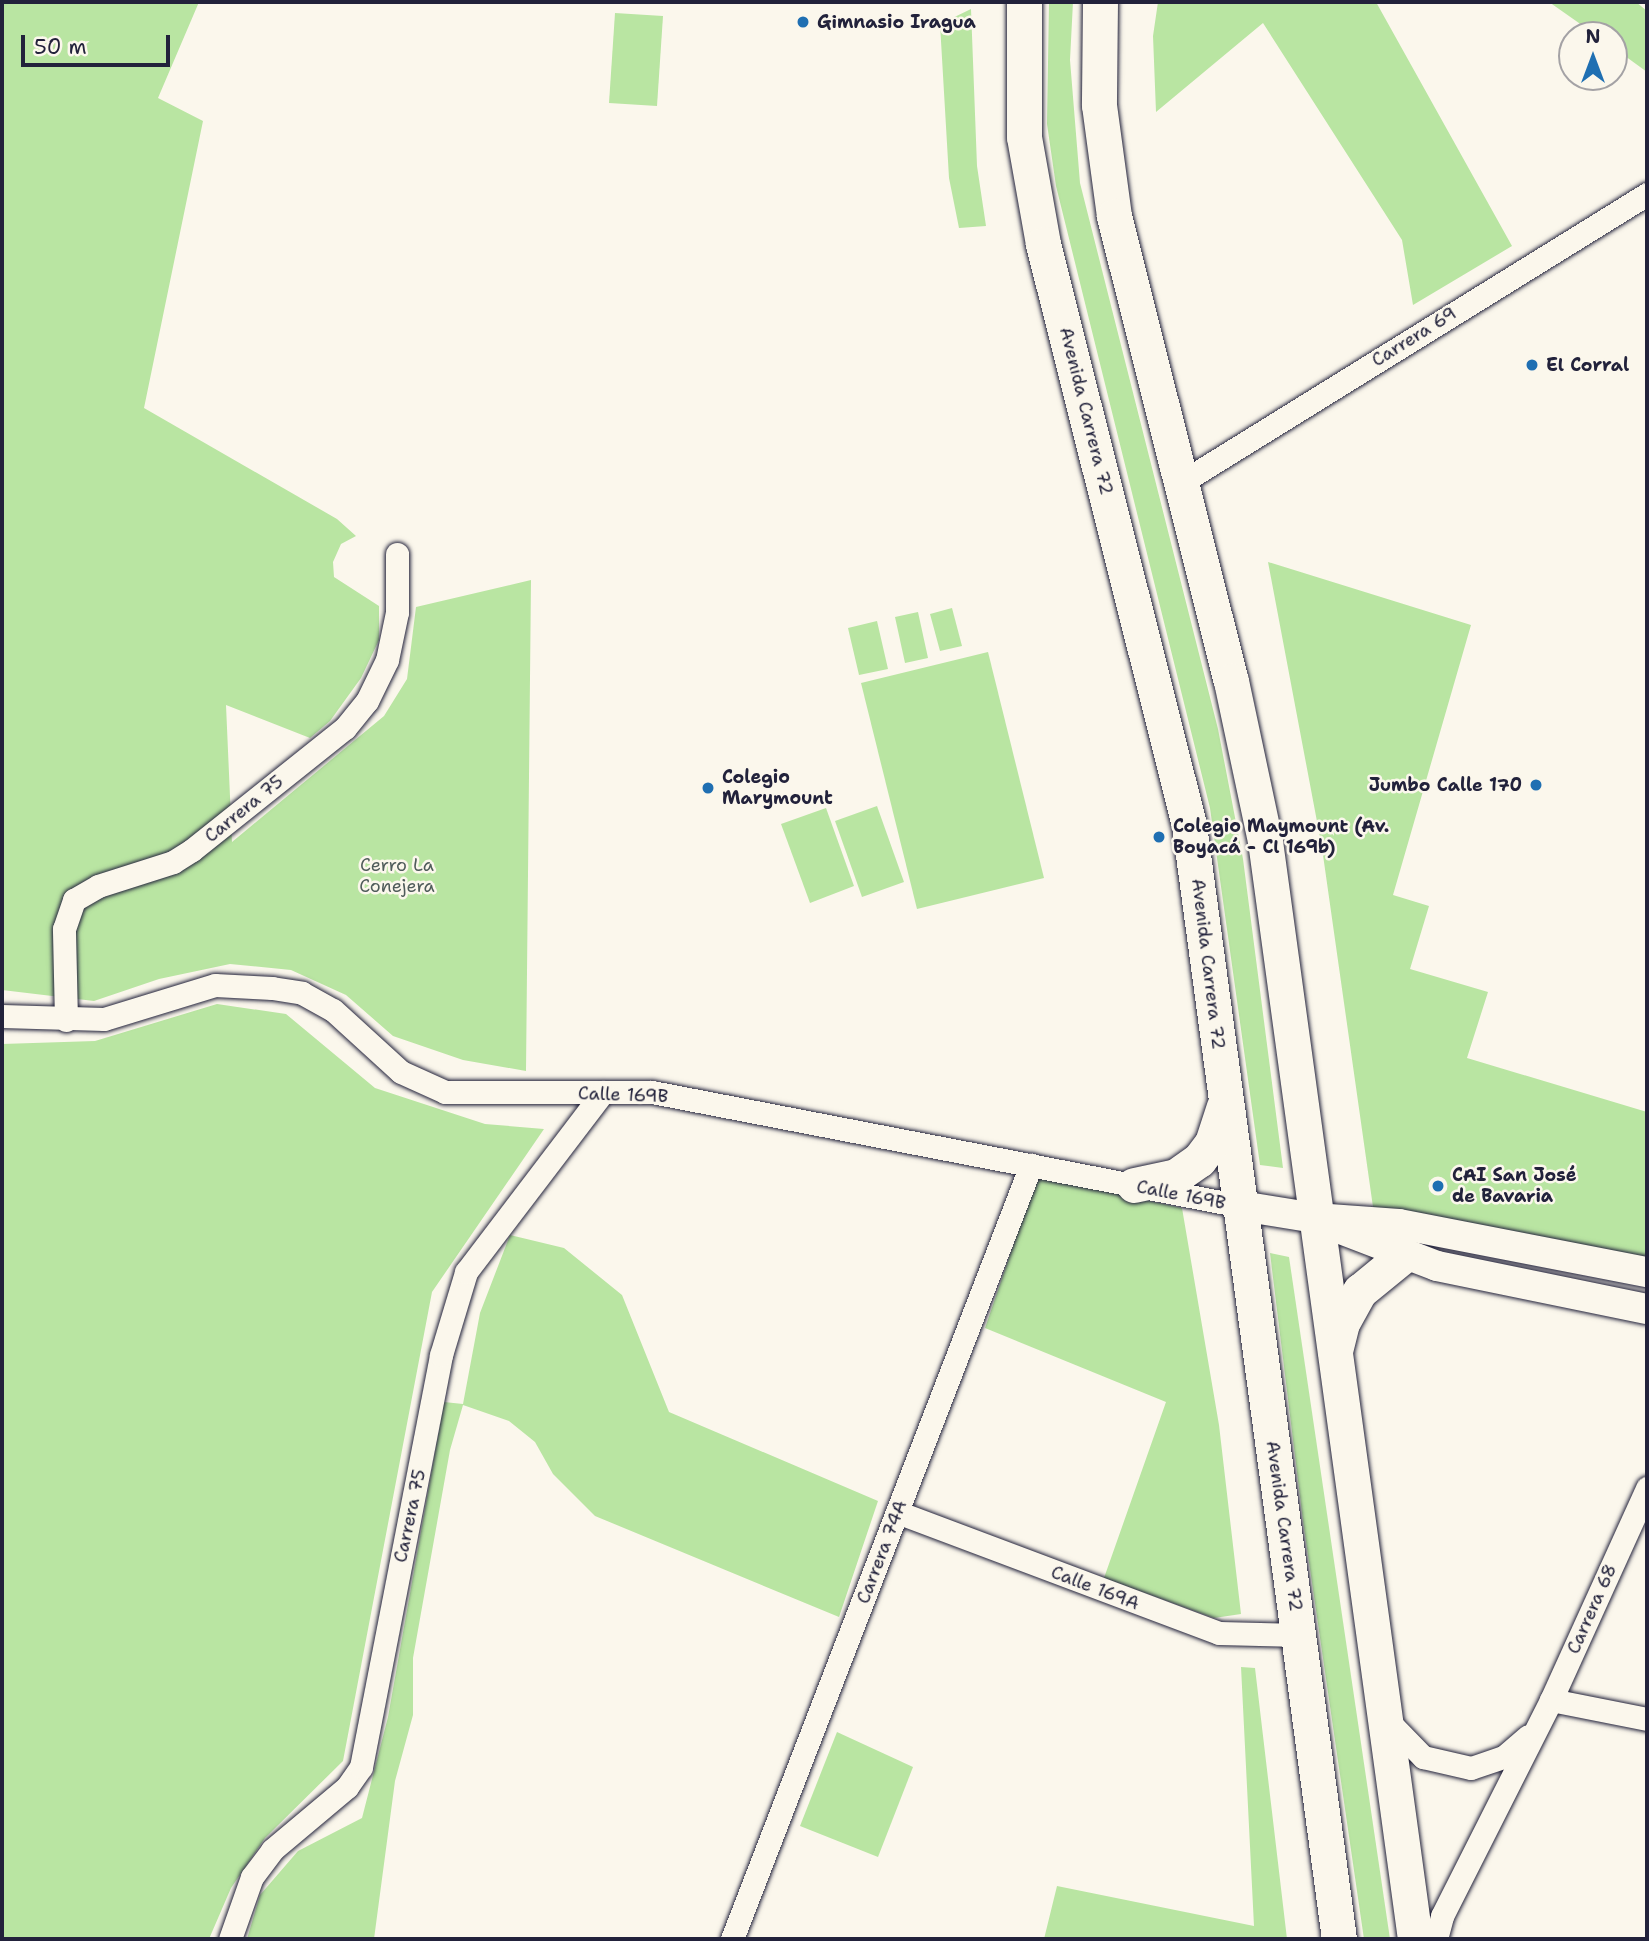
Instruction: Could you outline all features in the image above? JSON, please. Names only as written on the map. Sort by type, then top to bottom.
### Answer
[{"type":"highway","name":"Avenida Carrera 72","points":[[1024,2],[1022,100],[1030,176],[1043,244],[1178,775],[1196,866],[1225,1104],[1300,1635],[1339,1939]]},
{"type":"highway","points":[[1100,2],[1099,105],[1114,216],[1253,775],[1415,1939]]},
{"type":"highway","points":[[1134,1185],[1169,1179],[1199,1160],[1212,1143],[1225,1104]]},
{"type":"highway","points":[[1333,1358],[1342,1322],[1360,1291],[1379,1270],[1404,1255]]},
{"type":"main road","name":"Calle 169B","points":[[1241,1206],[1315,1219],[1399,1224],[1647,1272]]},
{"type":"main road","name":"Calle 169B","points":[[1315,1219],[1404,1255],[1647,1309]]},
{"type":"street","name":"Carrera 69","points":[[1182,482],[1647,194]]},
{"type":"street","name":"Carrera 75","points":[[66,1020],[64,929],[74,900],[98,886],[173,862],[192,850],[345,728],[367,701],[387,660],[397,612],[397,554]]},
{"type":"street","name":"Calle 169B","points":[[2,1016],[66,1020],[130,1014],[215,985],[272,988],[302,993],[333,1010],[401,1072],[422,1084],[478,1094],[666,1094],[1241,1206]]},
{"type":"street","name":"Carrera 75","points":[[230,1939],[252,1877],[272,1850],[347,1787],[361,1766],[441,1355],[466,1272],[603,1092]]},
{"type":"street","name":"Carrera 74A","points":[[732,1939],[1031,1165]]},
{"type":"street","name":"Carrera 68","points":[[1436,1939],[1442,1916],[1551,1700],[1647,1488]]},
{"type":"street","name":"Calle 169A","points":[[897,1512],[1219,1633],[1300,1635]]},
{"type":"street","points":[[1551,1700],[1647,1719]]},
{"type":"street","name":"Carrera 68","points":[[1382,1714],[1423,1757],[1471,1769],[1505,1756],[1536,1730]]},
{"type":"green space","name":"Cerro La Conejera","points":[[2,2],[199,2],[158,98],[203,121],[144,408],[337,519],[356,536],[341,544],[333,562],[334,577],[379,606],[379,640],[361,678],[330,721],[310,738],[226,705],[232,842],[384,716],[407,679],[416,607],[531,580],[526,1071],[463,1060],[393,1036],[346,995],[291,970],[230,964],[159,979],[94,1001],[2,990]]},
{"type":"green space","points":[[1049,2],[1073,2],[1070,60],[1080,183],[1218,729],[1243,859],[1283,1168],[1260,1165],[1210,808],[1056,186],[1047,124]]},
{"type":"green space","points":[[1158,2],[1376,2],[1512,246],[1413,305],[1402,240],[1263,23],[1156,112],[1153,36]]},
{"type":"green space","points":[[1549,2],[1636,2],[1647,11],[1647,72],[1628,58],[1628,21],[1576,21]]},
{"type":"green space","points":[[971,9],[977,166],[986,226],[959,228],[949,178],[940,24]]},
{"type":"green space","points":[[615,13],[663,16],[657,106],[609,103]]},
{"type":"green space","points":[[1268,562],[1471,625],[1393,895],[1429,906],[1410,969],[1488,992],[1467,1058],[1647,1112],[1647,1259],[1373,1207],[1322,848]]},
{"type":"green space","points":[[952,608],[962,646],[940,651],[930,614]]},
{"type":"green space","points":[[918,612],[928,658],[905,663],[895,617]]},
{"type":"green space","points":[[877,621],[888,669],[859,675],[848,628]]},
{"type":"green space","points":[[988,652],[1044,878],[917,909],[861,683]]},
{"type":"green space","points":[[877,806],[904,882],[862,897],[835,821]]},
{"type":"green space","points":[[826,808],[854,886],[810,903],[781,824]]},
{"type":"green space","points":[[217,1004],[286,1014],[375,1088],[485,1124],[544,1129],[432,1292],[343,1761],[265,1838],[231,1888],[209,1939],[2,1939],[2,1044],[95,1041]]},
{"type":"green space","points":[[1037,1176],[1182,1208],[1219,1425],[1241,1614],[1214,1618],[1104,1578],[1166,1402],[985,1328]]},
{"type":"green space","points":[[510,1235],[564,1248],[622,1295],[669,1412],[878,1501],[839,1617],[595,1516],[553,1474],[535,1442],[509,1421],[463,1405],[450,1450],[413,1658],[413,1715],[395,1781],[374,1939],[247,1939],[260,1895],[298,1851],[362,1818],[388,1717],[444,1402],[463,1404],[480,1313]]},
{"type":"green space","points":[[1270,1253],[1289,1257],[1390,1939],[1364,1939],[1303,1521]]},
{"type":"green space","points":[[1241,1667],[1255,1668],[1287,1939],[1044,1939],[1057,1886],[1254,1926]]},
{"type":"green space","points":[[837,1732],[913,1767],[878,1857],[800,1826]]},
{"type":"place","name":"Gimnasio Iragua","points":[[803,22]]},
{"type":"place","name":"El Corral","points":[[1532,365]]},
{"type":"place","name":"Jumbo Calle 170","points":[[1536,785]]},
{"type":"place","name":"Colegio Marymount","points":[[708,788]]},
{"type":"place","name":"Colegio Maymount (Av. Boyacá - Cl 169b)","points":[[1159,837]]},
{"type":"place","name":"CAI San José de Bavaria","points":[[1438,1186]]}]
